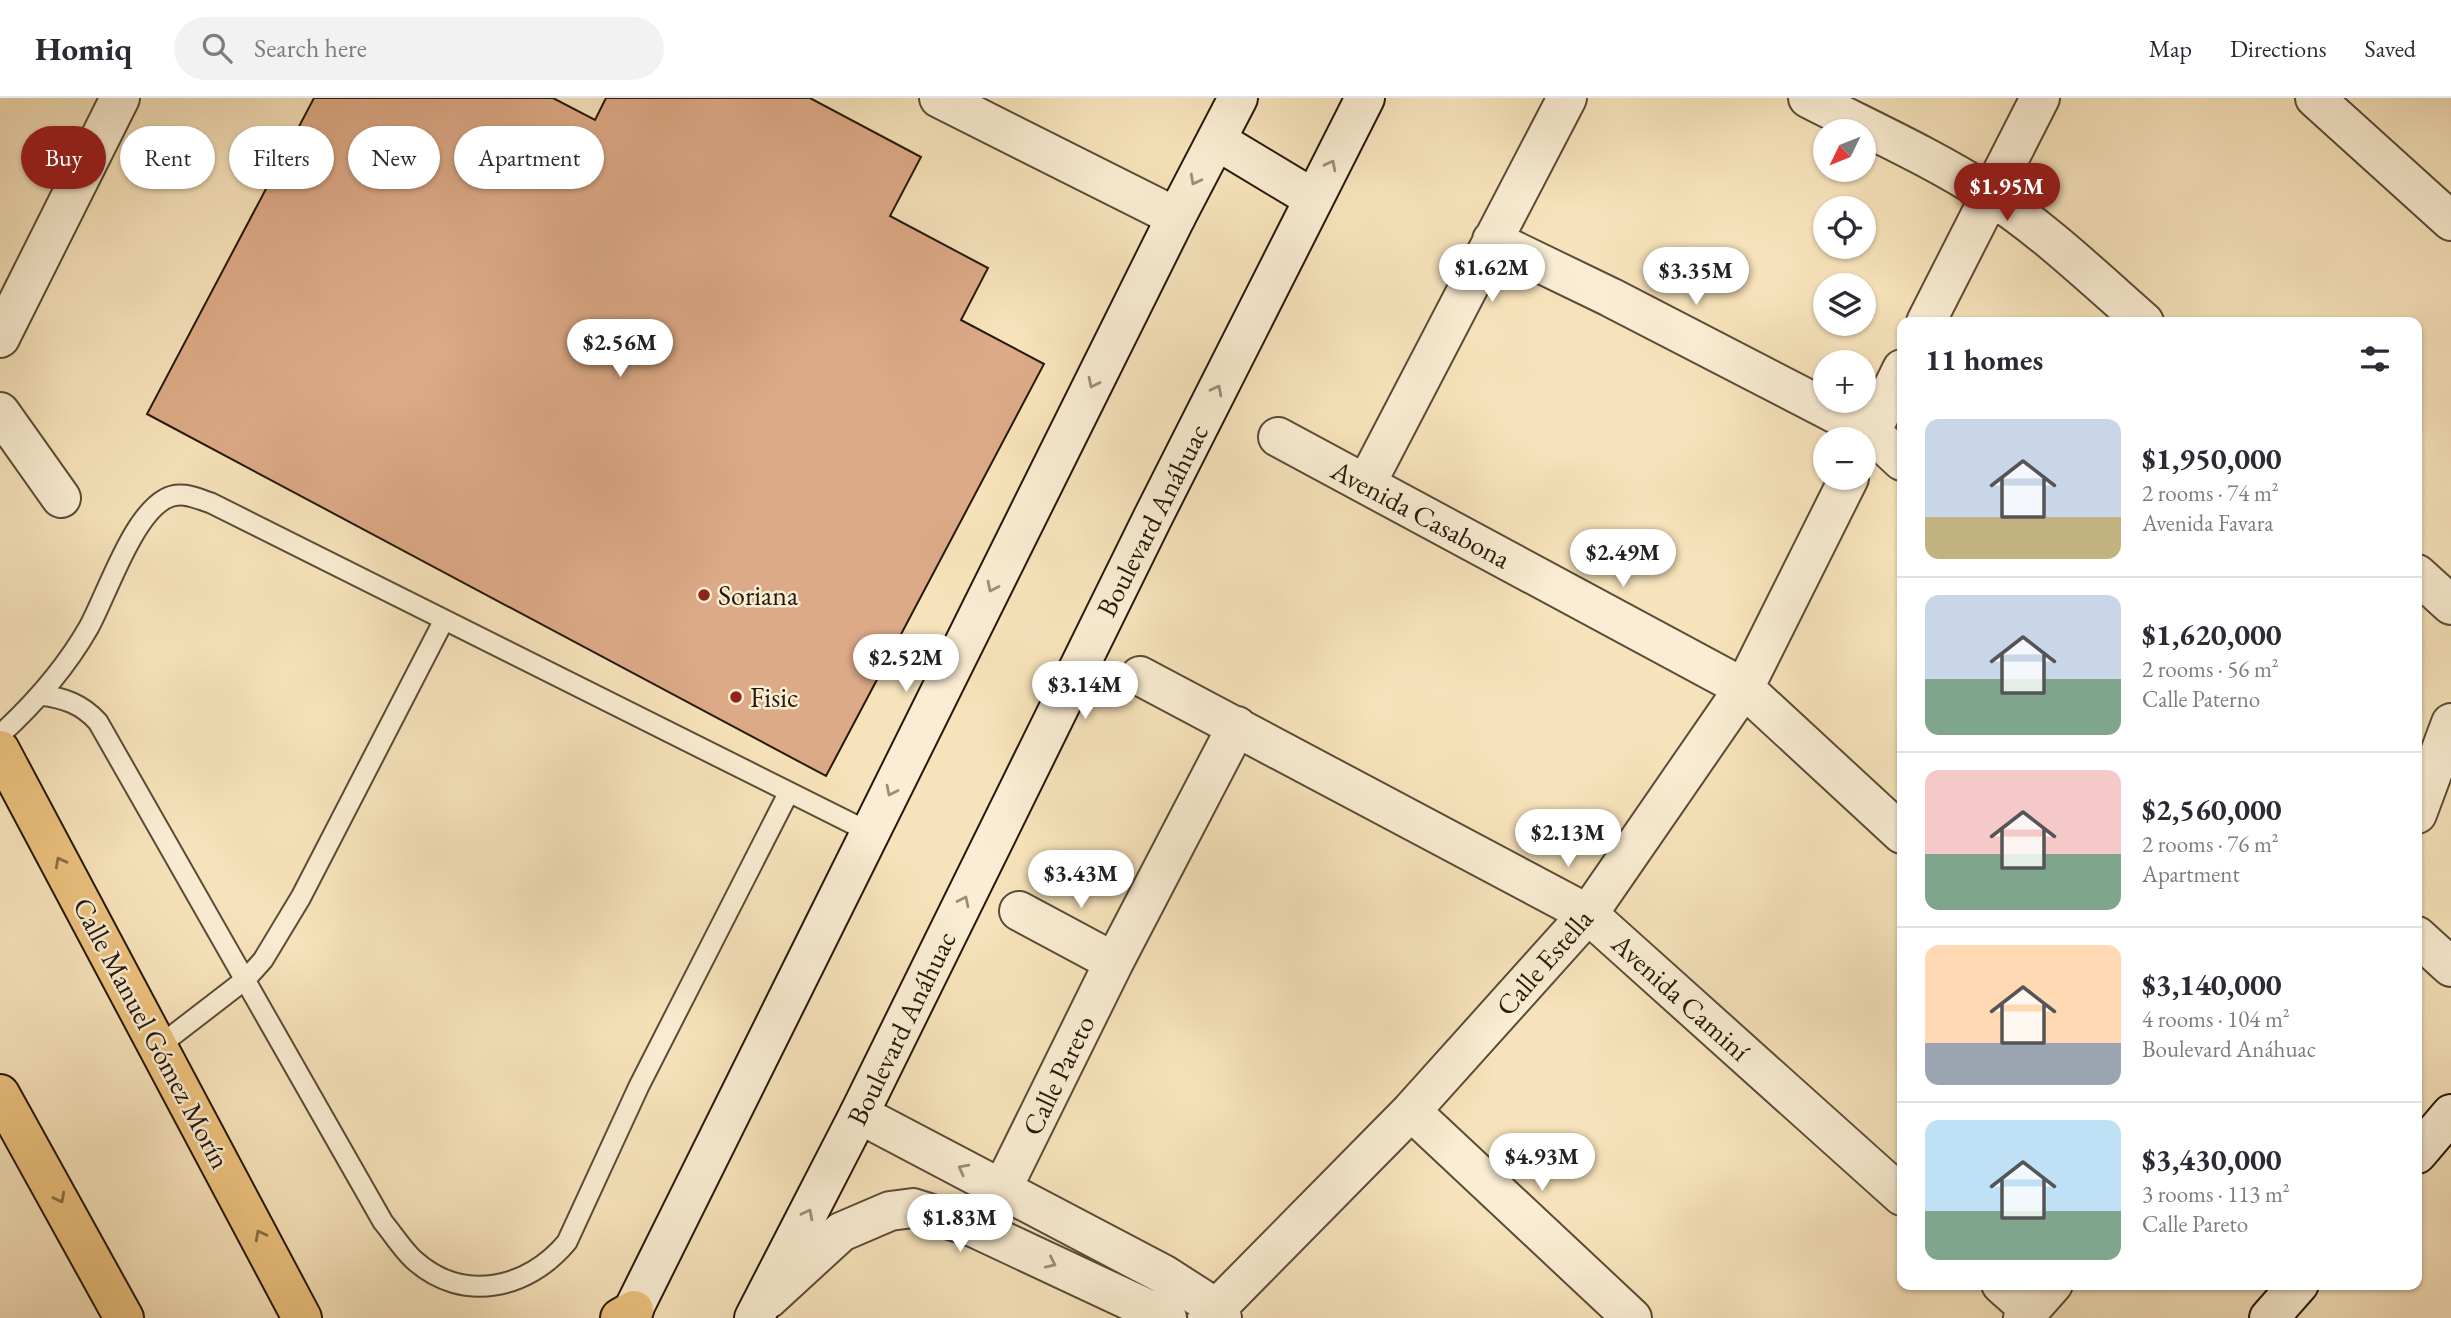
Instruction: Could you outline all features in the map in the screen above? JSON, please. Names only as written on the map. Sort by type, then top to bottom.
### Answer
[{"type":"main road","name":"Calle Manuel Gómez Morín","points":[[0,750],[295,1304],[320,1318]]},
{"type":"main road","points":[[0,1094],[124,1318]]},
{"type":"street","points":[[0,338],[120,98]]},
{"type":"street","points":[[939,98],[1176,217]]},
{"type":"street","points":[[628,1315],[871,833],[1176,217],[1238,98]]},
{"type":"street","name":"Boulevard Anáhuac","points":[[756,1313],[859,1114],[1153,517],[1365,98]]},
{"type":"street","points":[[1366,484],[1567,98]]},
{"type":"street","points":[[1808,98],[1943,167],[1989,194],[2060,248],[2138,317]]},
{"type":"street","points":[[1928,317],[2040,98]]},
{"type":"street","points":[[2315,98],[2451,221]]},
{"type":"street","points":[[1216,140],[1314,199]]},
{"type":"street","points":[[1492,240],[1610,297],[1844,427]]},
{"type":"street","points":[[1873,427],[1897,379]]},
{"type":"street","points":[[0,412],[61,499]]},
{"type":"street","name":"Avenida Casabona","points":[[1278,437],[1744,688],[1897,829]]},
{"type":"street","points":[[1876,445],[1897,458]]},
{"type":"street","name":"Calle Estella","points":[[1215,1315],[1411,1111],[1588,914],[1744,688],[1843,490]]},
{"type":"street","points":[[2422,579],[2451,605]]},
{"type":"street","name":"Avenida Caminí","points":[[1140,676],[1588,914],[1897,1192]]},
{"type":"street","points":[[2422,801],[2451,723]]},
{"type":"street","name":"Calle Pareto","points":[[1002,1189],[1114,962],[1237,726]]},
{"type":"street","points":[[1020,911],[1114,962]]},
{"type":"street","points":[[2422,941],[2451,967]]},
{"type":"street","points":[[1411,1111],[1632,1318]]},
{"type":"street","points":[[859,1114],[1163,1274],[1215,1315]]},
{"type":"street","points":[[2422,1148],[2451,1114]]},
{"type":"street","points":[[756,1313],[841,1232],[890,1211],[913,1208],[975,1228],[1150,1314]]},
{"type":"street","points":[[2011,1290],[2035,1304]]},
{"type":"street","points":[[2269,1318],[2294,1290]]},
{"type":"lane","points":[[0,735],[41,695],[89,628],[130,542],[151,509],[178,494],[211,503],[443,622],[871,833]]},
{"type":"lane","points":[[159,1046],[246,979],[263,960],[302,897],[443,622]]},
{"type":"lane","points":[[41,695],[74,703],[87,710],[98,722],[383,1222],[413,1259],[437,1276],[484,1286],[509,1283],[533,1274],[551,1261],[573,1231],[639,1086],[789,792]]},
{"type":"lane","points":[[1150,1314],[1163,1274]]},
{"type":"building","name":"Soriana","points":[[314,98],[553,98],[595,120],[606,98],[810,98],[921,157],[890,216],[988,268],[961,320],[1044,364],[826,776],[147,414],[266,189],[334,189],[334,126],[299,126]]},
{"type":"place","name":"Soriana","points":[[704,595]]},
{"type":"place","name":"Fisic","points":[[736,697]]}]
